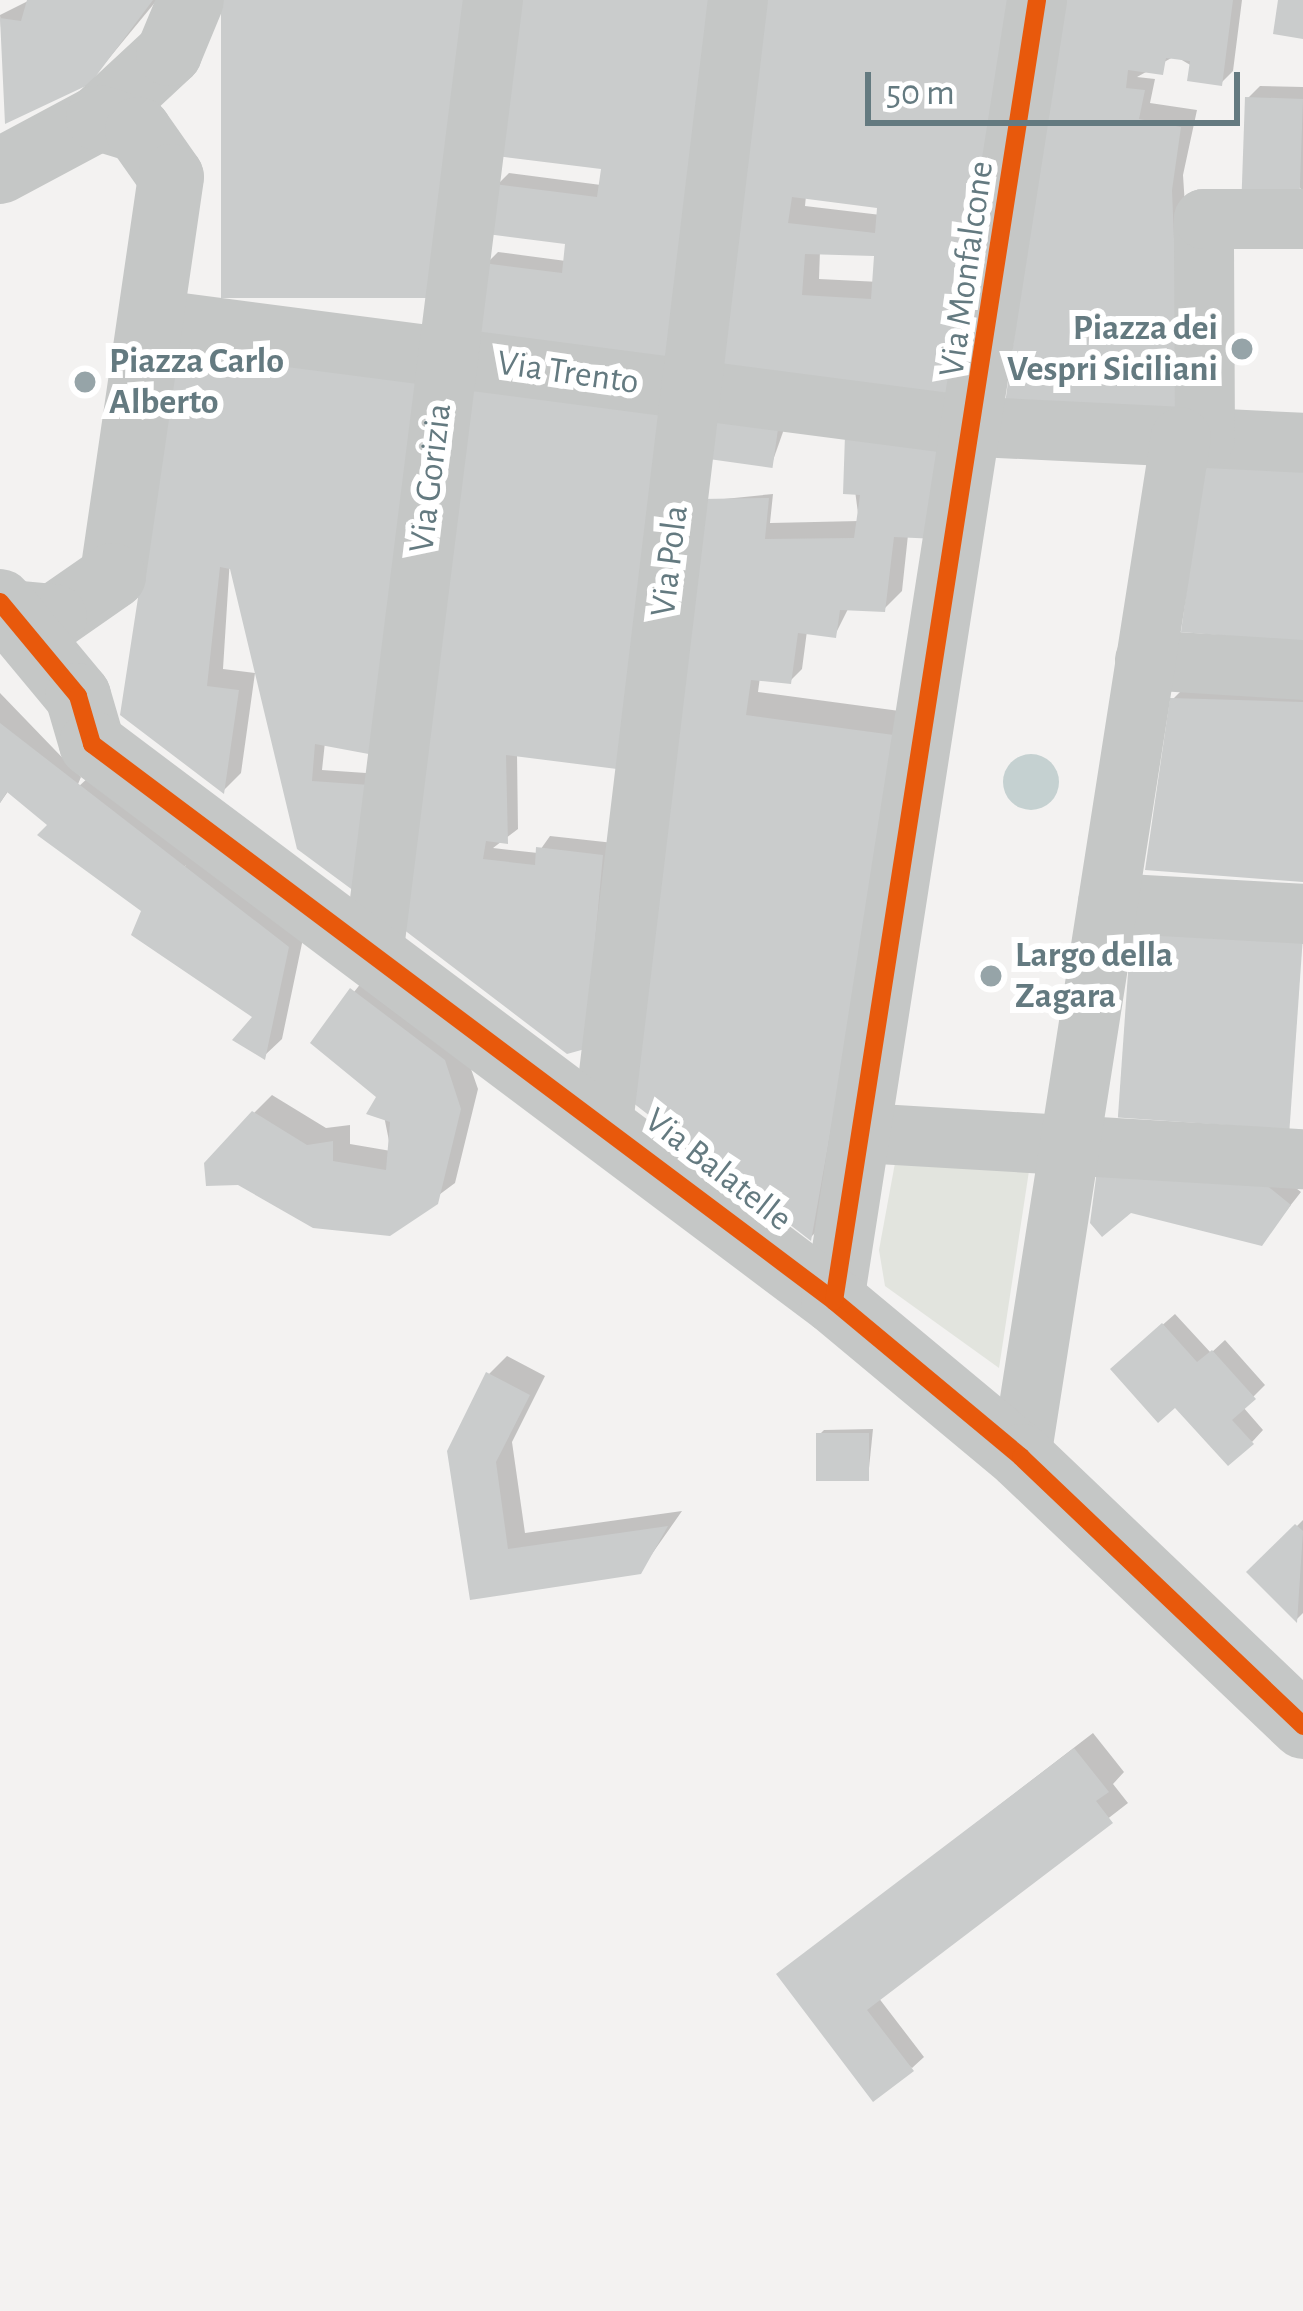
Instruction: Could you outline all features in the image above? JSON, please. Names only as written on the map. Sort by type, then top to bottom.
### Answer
[{"type":"street","name":"Via Gorizia","points":[[373,956],[493,0]]},
{"type":"street","name":"Via Pola","points":[[603,1123],[738,0]]},
{"type":"street","name":"Via Monfalcone","points":[[833,1301],[1037,0]]},
{"type":"street","points":[[0,171],[99,118],[180,26]]},
{"type":"street","points":[[78,696],[113,576],[166,321],[171,177],[138,130],[99,118]]},
{"type":"street","points":[[1021,1457],[1085,1147],[1160,661],[1192,437],[1204,219],[1303,219]]},
{"type":"street","name":"Via Trento","points":[[166,321],[690,389],[972,419],[1303,443]]},
{"type":"street","points":[[6,608],[54,617],[113,576]]},
{"type":"street","name":"Via Balatelle","points":[[6,608],[78,696],[92,744],[603,1123],[833,1301],[1021,1457],[1303,1726]]},
{"type":"street","points":[[1160,661],[1303,670]]},
{"type":"street","points":[[1124,904],[1303,914]]},
{"type":"street","points":[[862,1133],[1303,1159]]},
{"type":"shaded area","points":[[1031,754],[1051,762],[1059,782],[1051,802],[1031,810],[1011,802],[1003,782],[1011,762]]},
{"type":"shaded area","points":[[895,1163],[1029,1171],[999,1368],[885,1286],[879,1250]]},
{"type":"building","points":[[27,0],[153,0],[90,84],[5,124],[0,18],[21,21]]},
{"type":"building","points":[[221,0],[469,0],[469,298],[221,298]]},
{"type":"building","points":[[518,0],[719,0],[674,363],[474,334],[483,263],[562,273],[565,244],[487,234],[494,184],[597,197],[601,169],[497,156]]},
{"type":"building","points":[[760,0],[1012,0],[960,405],[716,371]],"holes":[[[792,197],[877,208],[875,233],[788,223]],[[805,254],[874,256],[871,299],[802,295]]]},
{"type":"building","points":[[1060,0],[1233,0],[1222,86],[1187,81],[1190,61],[1166,58],[1163,75],[1128,70],[1126,88],[1145,90],[1139,119],[1181,127],[1172,190],[1181,411],[1005,404]]},
{"type":"building","points":[[1278,0],[1303,0],[1303,39],[1273,34]]},
{"type":"building","points":[[1245,97],[1303,99],[1300,197],[1242,195]]},
{"type":"building","points":[[177,344],[418,377],[374,755],[315,744],[312,781],[370,785],[358,894],[297,849],[230,569],[220,567],[207,686],[239,690],[224,794],[120,715]]},
{"type":"building","points":[[467,386],[663,409],[617,769],[506,755],[508,844],[486,841],[483,859],[535,865],[536,847],[603,855],[585,1049],[567,1054],[399,926]]},
{"type":"building","points":[[711,417],[778,426],[772,468],[705,459]]},
{"type":"building","points":[[845,435],[952,451],[937,539],[894,537],[885,612],[840,610],[836,638],[798,633],[791,684],[751,680],[746,715],[901,736],[811,1241],[628,1099],[701,499],[769,498],[765,539],[854,538],[860,495],[843,494]]},
{"type":"building","points":[[1203,466],[1303,471],[1303,642],[1181,632]]},
{"type":"building","points":[[1170,698],[1303,702],[1303,882],[1145,870]]},
{"type":"building","points":[[0,723],[289,947],[265,1060],[232,1040],[252,1017],[131,935],[141,911],[37,835],[47,825],[7,792],[0,803]]},
{"type":"building","points":[[1131,930],[1303,942],[1289,1130],[1118,1118]]},
{"type":"building","points":[[350,988],[445,1060],[461,1109],[438,1204],[390,1236],[313,1228],[238,1185],[206,1186],[204,1163],[252,1111],[307,1145],[333,1141],[333,1161],[386,1170],[390,1122],[366,1114],[376,1097],[310,1043]]},
{"type":"building","points":[[1097,1170],[1260,1180],[1291,1205],[1262,1246],[1131,1213],[1102,1237],[1090,1223]]},
{"type":"building","points":[[1162,1323],[1197,1362],[1212,1350],[1256,1399],[1232,1420],[1254,1444],[1228,1466],[1175,1408],[1158,1423],[1110,1369]]},
{"type":"building","points":[[486,1372],[530,1395],[496,1462],[508,1549],[668,1526],[641,1574],[470,1600],[447,1451]]},
{"type":"building","points":[[816,1433],[869,1433],[869,1481],[816,1481]]},
{"type":"building","points":[[1295,1524],[1303,1531],[1297,1623],[1246,1572]]},
{"type":"building","points":[[1074,1748],[1109,1792],[1096,1801],[1113,1823],[867,2010],[914,2071],[873,2102],[776,1974]]},
{"type":"cycle path","points":[[834,1301],[1037,0]]},
{"type":"cycle path","points":[[0,602],[78,696],[92,744],[834,1301],[1021,1457],[1303,1726]]},
{"type":"place","name":"Piazza dei Vespri Siciliani","points":[[1242,349]]},
{"type":"place","name":"Piazza Carlo Alberto","points":[[85,382]]},
{"type":"place","name":"Largo della Zagara","points":[[991,976]]}]
